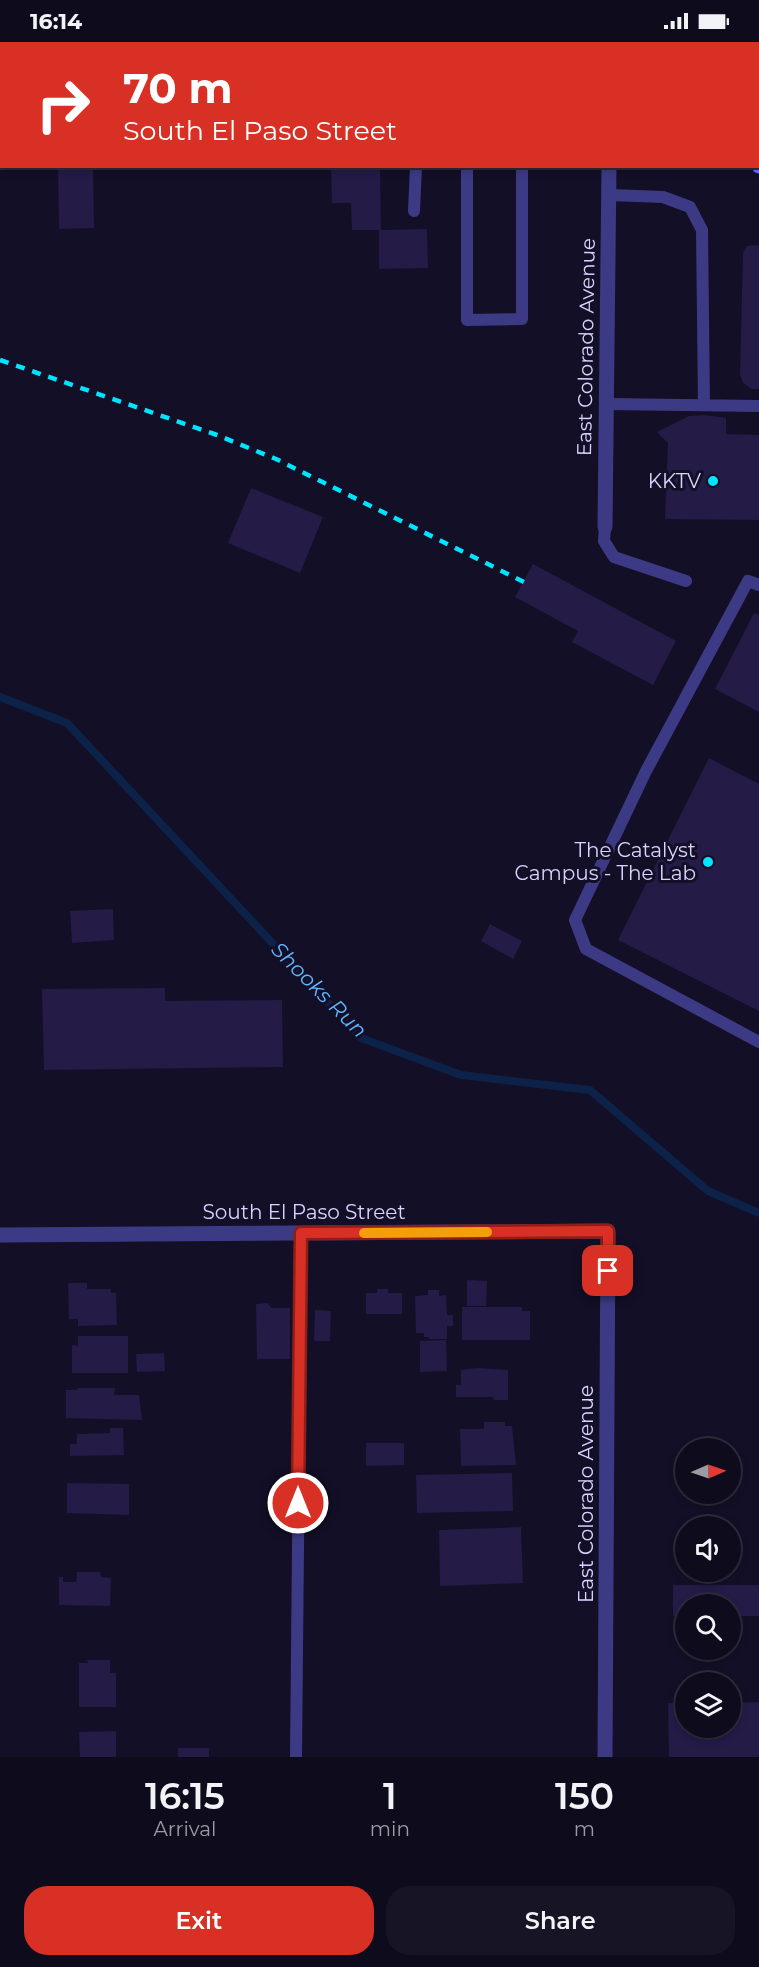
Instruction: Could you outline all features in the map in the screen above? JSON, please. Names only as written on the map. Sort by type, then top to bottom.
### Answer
[{"type":"street","name":"East Colorado Avenue","points":[[605,528],[609,168]]},
{"type":"street","name":"East Colorado Avenue","points":[[605,1757],[608,1231]]},
{"type":"street","name":"South El Paso Street","points":[[0,1235],[608,1231]]},
{"type":"lane","points":[[414,211],[416,168]]},
{"type":"lane","points":[[467,168],[467,320],[522,319],[522,168]]},
{"type":"lane","points":[[610,195],[663,197],[690,207],[702,231],[704,405]]},
{"type":"lane","points":[[606,404],[759,406]]},
{"type":"lane","points":[[605,528],[604,541],[614,557],[686,581]]},
{"type":"lane","points":[[759,585],[748,581],[646,771],[575,920],[586,949],[759,1042]]},
{"type":"lane","points":[[296,1757],[301,1233]]},
{"type":"building","points":[[58,168],[93,168],[94,228],[59,229]]},
{"type":"building","points":[[331,168],[380,168],[381,230],[427,229],[428,268],[379,269],[379,230],[352,230],[351,203],[332,203]]},
{"type":"building","points":[[747,246],[759,246],[759,389],[752,389],[743,383],[740,374],[743,253]]},
{"type":"building","name":"KKTV","points":[[705,415],[726,418],[726,434],[759,435],[759,520],[665,519],[668,443],[657,432],[689,416]]},
{"type":"building","points":[[251,488],[323,517],[300,573],[228,543]]},
{"type":"building","points":[[533,564],[676,641],[653,685],[572,642],[578,631],[515,597]]},
{"type":"building","points":[[754,613],[759,615],[759,712],[715,689]]},
{"type":"building","name":"The Catalyst Campus - The Lab","points":[[709,758],[759,784],[759,1011],[618,940]]},
{"type":"building","points":[[113,909],[114,940],[72,943],[70,911]]},
{"type":"building","points":[[490,924],[522,941],[513,959],[481,941]]},
{"type":"building","points":[[165,988],[165,1001],[282,1000],[283,1067],[44,1070],[42,989]]},
{"type":"building","points":[[467,1280],[487,1281],[486,1306],[467,1306]]},
{"type":"building","points":[[68,1283],[87,1283],[87,1289],[111,1289],[111,1293],[116,1293],[117,1325],[78,1326],[78,1319],[69,1319]]},
{"type":"building","points":[[377,1289],[388,1289],[388,1293],[402,1293],[402,1314],[366,1314],[366,1293],[377,1293]]},
{"type":"building","points":[[428,1290],[439,1290],[439,1296],[446,1295],[447,1315],[453,1315],[453,1326],[447,1326],[447,1339],[429,1339],[429,1337],[424,1337],[424,1333],[416,1333],[415,1296],[428,1295]]},
{"type":"building","points":[[268,1303],[271,1308],[290,1308],[290,1359],[257,1359],[256,1304]]},
{"type":"building","points":[[462,1307],[522,1307],[522,1311],[530,1311],[530,1340],[462,1340]]},
{"type":"building","points":[[315,1310],[331,1311],[330,1341],[314,1341]]},
{"type":"building","points":[[78,1336],[128,1336],[128,1373],[72,1373],[72,1345],[78,1346]]},
{"type":"building","points":[[446,1340],[447,1371],[420,1372],[420,1341]]},
{"type":"building","points":[[164,1353],[165,1371],[137,1372],[136,1354]]},
{"type":"building","points":[[477,1368],[508,1370],[508,1400],[494,1400],[493,1397],[456,1397],[456,1385],[461,1385],[461,1370]]},
{"type":"building","points":[[77,1388],[115,1388],[114,1395],[139,1395],[142,1420],[66,1418],[66,1390],[77,1390]]},
{"type":"building","points":[[484,1422],[505,1422],[505,1426],[512,1426],[516,1465],[461,1466],[460,1429],[484,1429]]},
{"type":"building","points":[[110,1428],[123,1428],[124,1455],[70,1456],[70,1444],[77,1444],[77,1434],[110,1433]]},
{"type":"building","points":[[366,1443],[404,1443],[404,1465],[366,1466]]},
{"type":"building","points":[[512,1473],[513,1511],[417,1513],[416,1475]]},
{"type":"building","points":[[67,1483],[129,1484],[129,1515],[67,1513]]},
{"type":"building","points":[[521,1527],[523,1583],[440,1586],[439,1530]]},
{"type":"building","points":[[77,1572],[100,1572],[101,1577],[111,1578],[110,1606],[59,1605],[59,1577],[63,1577],[63,1582],[76,1582]]},
{"type":"building","points":[[673,1585],[759,1585],[759,1616],[741,1616],[741,1594],[675,1594],[675,1616],[673,1616]]},
{"type":"building","points":[[87,1660],[110,1660],[110,1673],[116,1673],[116,1707],[79,1707],[79,1663],[88,1663]]},
{"type":"building","points":[[759,1702],[759,1757],[669,1757],[668,1703],[675,1703],[675,1738],[741,1738],[741,1703]]},
{"type":"building","points":[[116,1731],[116,1757],[80,1757],[79,1732]]},
{"type":"building","points":[[178,1748],[209,1748],[209,1757],[178,1757]]},
{"type":"waterway","name":"Shooks Run","points":[[0,697],[67,723],[361,1038],[461,1075],[590,1090],[708,1191],[759,1213]]},
{"type":"railway","points":[[0,360],[217,435],[276,459],[524,582]]},
{"type":"slow traffic","points":[[364,1233],[487,1232]]},
{"type":"place","name":"KKTV","points":[[713,481]]},
{"type":"place","name":"The Catalyst Campus - The Lab","points":[[708,862]]},
{"type":"route","points":[[298,1503],[301,1233],[608,1231],[608,1271]]}]
